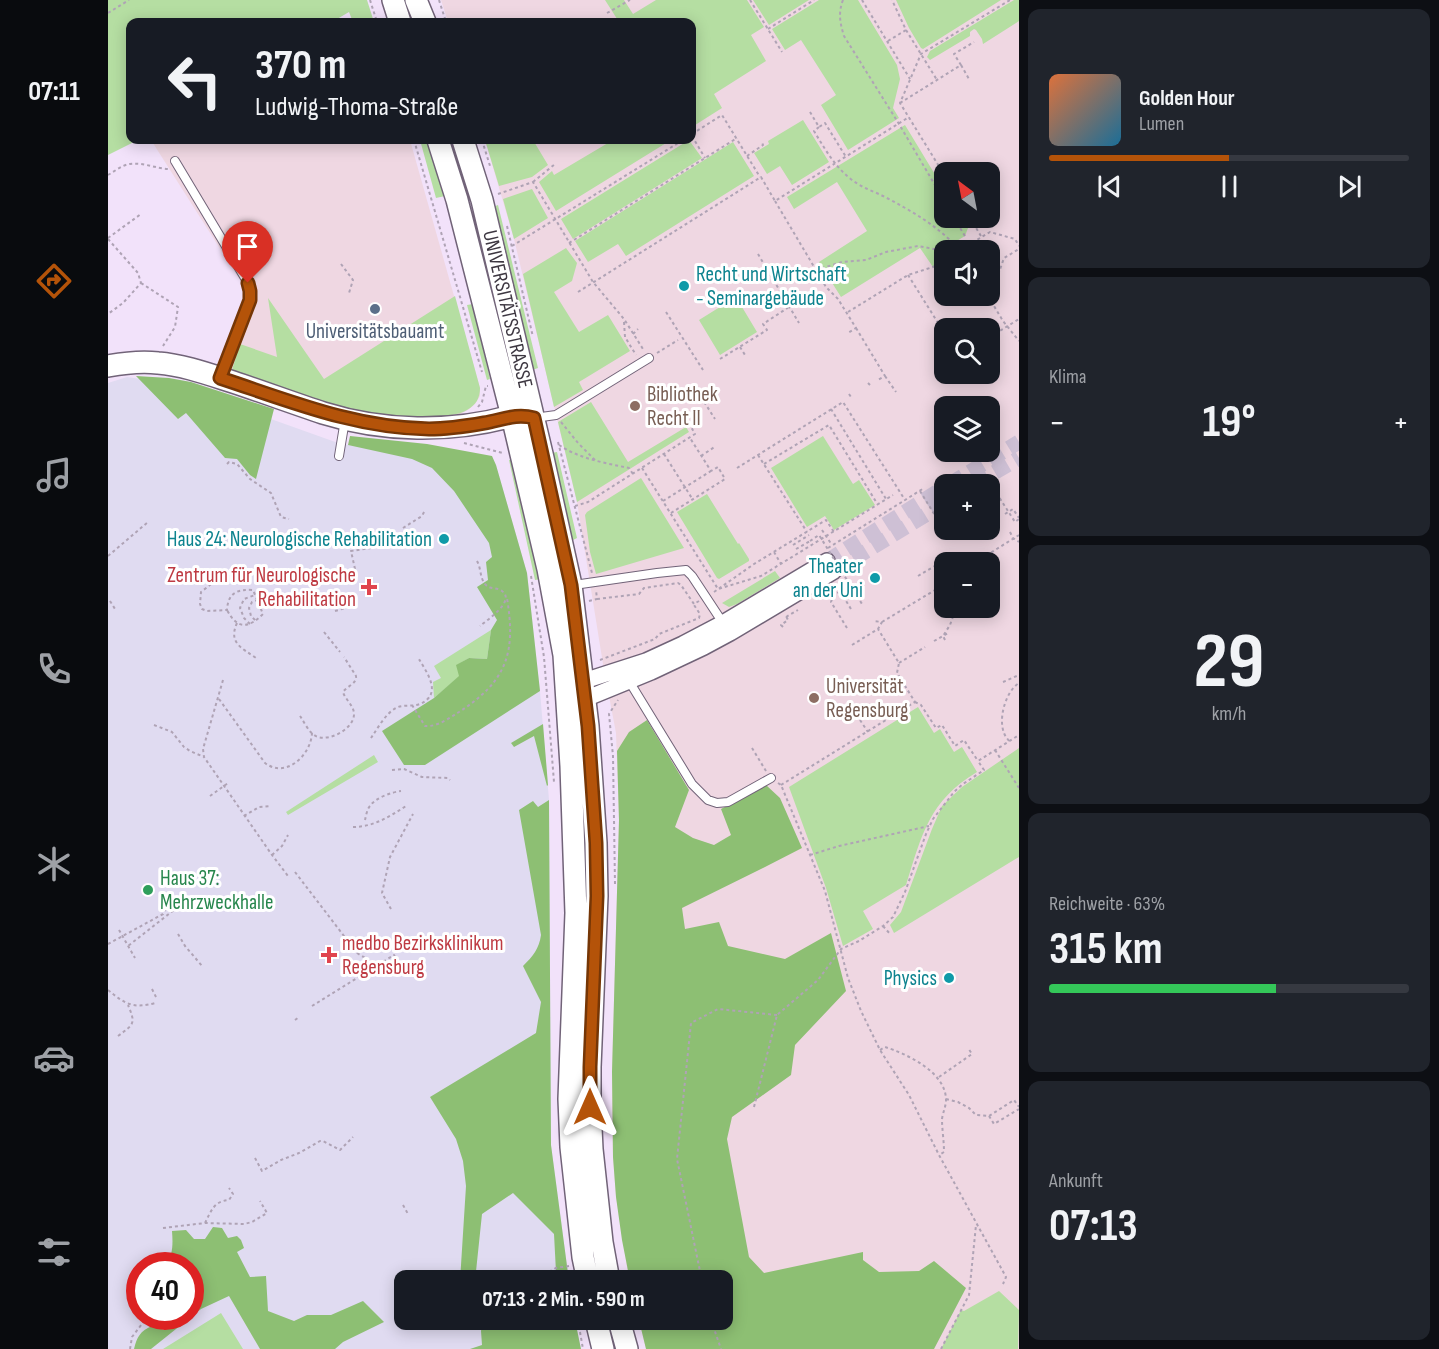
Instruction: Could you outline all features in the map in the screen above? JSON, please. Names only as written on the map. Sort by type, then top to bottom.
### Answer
[{"type":"street","points":[[393,0],[399,18]]},
{"type":"street","points":[[416,0],[423,18]]},
{"type":"street","name":"UNIVERSITÄTSSTRASSE","points":[[439,144],[457,200],[512,416],[548,569],[564,655],[588,726],[596,843],[597,896],[591,1056],[592,1149],[607,1270]]},
{"type":"street","name":"UNIVERSITÄTSSTRASSE","points":[[464,144],[482,200],[571,585],[578,692],[576,913],[568,1099],[571,1146],[586,1270]]},
{"type":"street","points":[[108,366],[133,363],[175,365],[345,419],[395,427],[432,429],[484,423],[512,416],[534,418]]},
{"type":"street","points":[[578,692],[629,681],[677,661],[727,628],[834,565]]},
{"type":"street","points":[[548,569],[556,581],[563,585],[571,585]]},
{"type":"street","points":[[578,692],[587,680],[665,653],[727,628]]},
{"type":"street","points":[[591,1330],[603,1349]]},
{"type":"street","points":[[622,1330],[627,1349]]},
{"type":"lane","points":[[176,163],[248,283],[250,291],[250,300],[220,378]]},
{"type":"lane","points":[[534,418],[556,415],[649,358]]},
{"type":"lane","points":[[339,456],[345,419]]},
{"type":"lane","points":[[571,585],[686,570],[727,628]]},
{"type":"lane","points":[[629,681],[692,784],[708,800],[717,803],[728,802],[771,778]]},
{"type":"path","points":[[108,13],[129,0]]},
{"type":"path","points":[[370,0],[376,18]]},
{"type":"path","points":[[439,0],[445,18]]},
{"type":"path","points":[[607,13],[630,0]]},
{"type":"path","points":[[750,0],[782,51]]},
{"type":"path","points":[[768,29],[814,0]]},
{"type":"path","points":[[843,0],[840,8],[840,23],[844,36],[934,183]]},
{"type":"path","points":[[862,0],[910,79]]},
{"type":"path","points":[[892,0],[906,30],[937,80]]},
{"type":"path","points":[[900,103],[921,54],[1010,0]]},
{"type":"path","points":[[888,41],[906,30]]},
{"type":"path","points":[[969,79],[954,54],[974,42]]},
{"type":"path","points":[[900,103],[961,65]]},
{"type":"path","points":[[900,103],[936,162]]},
{"type":"path","points":[[810,112],[819,127]]},
{"type":"path","points":[[696,132],[722,116],[728,120],[736,138],[826,287],[838,299],[896,392]]},
{"type":"path","points":[[775,201],[909,117]]},
{"type":"path","points":[[846,156],[825,123],[814,131],[834,164],[857,184],[908,209],[951,240]]},
{"type":"path","points":[[569,243],[736,138]]},
{"type":"path","points":[[696,142],[705,158]]},
{"type":"path","points":[[747,156],[763,146],[762,142]]},
{"type":"path","points":[[512,246],[677,144]]},
{"type":"path","points":[[108,175],[130,164],[169,170],[176,163]]},
{"type":"path","points":[[482,200],[533,182],[555,164]]},
{"type":"path","points":[[578,292],[760,177]]},
{"type":"path","points":[[533,182],[593,282],[624,319],[649,358],[678,340]]},
{"type":"path","points":[[141,214],[108,239],[138,273],[141,283],[178,307],[175,327],[157,352],[156,363]]},
{"type":"path","points":[[960,228],[965,236]]},
{"type":"path","points":[[977,228],[982,236]]},
{"type":"path","points":[[975,240],[990,231],[1014,239],[1019,247],[1004,258],[1000,269]]},
{"type":"path","points":[[789,235],[794,232]]},
{"type":"path","points":[[816,270],[842,262],[866,260],[886,252],[918,246],[934,249]]},
{"type":"path","points":[[758,254],[799,323]]},
{"type":"path","points":[[341,264],[352,280],[349,293]]},
{"type":"path","points":[[846,313],[908,275],[934,266]]},
{"type":"path","points":[[908,275],[935,318]]},
{"type":"path","points":[[108,314],[123,303],[141,283]]},
{"type":"path","points":[[994,306],[1019,341]]},
{"type":"path","points":[[720,359],[767,330],[763,324],[789,308]]},
{"type":"path","points":[[666,312],[703,370]]},
{"type":"path","points":[[624,319],[625,337],[640,363]]},
{"type":"path","points":[[1000,331],[1019,319]]},
{"type":"path","points":[[848,333],[856,328]]},
{"type":"path","points":[[633,334],[638,329]]},
{"type":"path","points":[[740,347],[745,356]]},
{"type":"path","points":[[878,380],[885,376]]},
{"type":"path","points":[[473,412],[482,402],[486,386],[502,382]]},
{"type":"path","points":[[701,397],[715,419]]},
{"type":"path","points":[[737,468],[843,402],[905,500]]},
{"type":"path","points":[[831,410],[886,500]]},
{"type":"path","points":[[556,415],[578,443],[597,462]]},
{"type":"path","points":[[575,506],[588,502],[690,438],[695,434],[690,424]]},
{"type":"path","points":[[764,464],[829,425],[878,505]]},
{"type":"path","points":[[690,438],[711,471]]},
{"type":"path","points":[[558,444],[570,452],[597,462],[629,468],[633,474]]},
{"type":"path","points":[[701,456],[716,446]]},
{"type":"path","points":[[664,454],[693,500]]},
{"type":"path","points":[[758,455],[807,532],[826,520],[834,532]]},
{"type":"path","points":[[227,464],[229,462],[237,464],[250,479],[267,489],[273,496],[281,517],[289,519]]},
{"type":"path","points":[[663,501],[718,467],[725,479],[671,513]]},
{"type":"path","points":[[642,468],[718,590],[761,576],[893,495]]},
{"type":"path","points":[[832,545],[924,488]]},
{"type":"path","points":[[920,491],[934,514]]},
{"type":"path","points":[[1000,501],[1008,515],[1015,522],[1019,519],[1013,509],[1008,515]]},
{"type":"path","points":[[403,528],[422,516],[425,510]]},
{"type":"path","points":[[108,556],[148,522]]},
{"type":"path","points":[[822,530],[832,545],[834,565]]},
{"type":"path","points":[[1010,532],[1019,542]]},
{"type":"path","points":[[793,545],[809,535]]},
{"type":"path","points":[[796,549],[819,535],[834,565],[854,592]]},
{"type":"path","points":[[990,552],[1019,535]]},
{"type":"path","points":[[583,539],[597,599],[589,600],[588,603]]},
{"type":"path","points":[[355,568],[351,551],[371,548]]},
{"type":"path","points":[[774,552],[781,564]]},
{"type":"path","points":[[412,705],[425,726],[447,720],[472,703],[491,686],[503,669],[508,654],[507,598],[505,592],[485,584],[481,567],[477,561]]},
{"type":"path","points":[[918,576],[934,566]]},
{"type":"path","points":[[216,574],[215,581],[201,592],[201,607],[204,611],[227,610]]},
{"type":"path","points":[[847,628],[831,602],[833,596],[850,585]]},
{"type":"path","points":[[253,590],[262,614],[250,624],[242,626],[231,617],[227,610],[227,602],[237,591],[253,590]]},
{"type":"path","points":[[328,603],[336,591]]},
{"type":"path","points":[[840,591],[851,609]]},
{"type":"path","points":[[852,645],[878,629],[882,622],[934,591]]},
{"type":"path","points":[[250,624],[243,618],[240,608],[244,599],[255,595]]},
{"type":"path","points":[[332,606],[342,596]]},
{"type":"path","points":[[857,596],[862,604]]},
{"type":"path","points":[[480,626],[505,604],[507,598]]},
{"type":"path","points":[[255,620],[249,608],[252,602],[257,600]]},
{"type":"path","points":[[110,601],[115,609]]},
{"type":"path","points":[[600,660],[655,639],[659,634],[699,618],[700,614],[694,604]]},
{"type":"path","points":[[335,611],[349,607]]},
{"type":"path","points":[[786,617],[798,610]]},
{"type":"path","points":[[783,611],[788,620],[781,625],[783,627]]},
{"type":"path","points":[[943,636],[953,618]]},
{"type":"path","points":[[873,621],[882,622]]},
{"type":"path","points":[[237,623],[234,630],[236,643],[256,658]]},
{"type":"path","points":[[754,1107],[777,1015],[818,980],[841,949],[859,941],[893,917],[933,819],[954,792],[984,770],[964,740],[955,746],[942,725],[936,729],[921,705],[915,702],[897,672],[899,663],[878,629]]},
{"type":"path","points":[[324,632],[340,652]]},
{"type":"path","points":[[934,641],[948,633]]},
{"type":"path","points":[[943,636],[945,640]]},
{"type":"path","points":[[899,663],[925,647]]},
{"type":"path","points":[[594,655],[600,660],[603,676]]},
{"type":"path","points":[[300,716],[312,733],[325,738],[347,727],[352,721],[353,709],[342,692],[356,681],[357,676],[344,657]]},
{"type":"path","points":[[371,738],[388,715],[404,706],[420,704],[431,692],[431,679],[419,659]]},
{"type":"path","points":[[1003,682],[1019,675],[1016,671]]},
{"type":"path","points":[[223,680],[203,749],[204,757],[288,876]]},
{"type":"path","points":[[615,884],[614,756],[609,714],[629,681]]},
{"type":"path","points":[[1009,741],[1003,731],[1003,714],[1007,697],[1014,686],[1019,683]]},
{"type":"path","points":[[218,697],[268,766],[286,768],[295,763],[308,750],[312,733]]},
{"type":"path","points":[[781,785],[915,702]]},
{"type":"path","points":[[850,705],[868,732]]},
{"type":"path","points":[[154,725],[172,732],[190,752],[204,757]]},
{"type":"path","points":[[978,761],[1019,735]]},
{"type":"path","points":[[752,747],[771,778],[781,785],[825,891],[848,978],[861,1011],[880,1050],[909,1095],[976,1225],[1006,1277],[1003,1284]]},
{"type":"path","points":[[995,750],[1019,788]]},
{"type":"path","points":[[392,770],[404,769],[422,777],[450,780]]},
{"type":"path","points":[[210,796],[228,783]]},
{"type":"path","points":[[365,820],[372,803],[392,792],[401,791]]},
{"type":"path","points":[[244,816],[259,807],[270,806]]},
{"type":"path","points":[[353,827],[373,825],[406,806]]},
{"type":"path","points":[[391,909],[382,894],[386,874],[390,857],[412,814]]},
{"type":"path","points":[[810,855],[839,846],[929,826]]},
{"type":"path","points":[[272,855],[282,846],[288,835]]},
{"type":"path","points":[[295,873],[357,953],[376,968]]},
{"type":"path","points":[[108,944],[164,915],[179,906],[174,898],[162,905],[165,910],[164,915],[128,946]]},
{"type":"path","points":[[883,926],[891,935]]},
{"type":"path","points":[[119,930],[135,958]]},
{"type":"path","points":[[178,934],[203,967]]},
{"type":"path","points":[[312,1006],[394,955],[399,965]]},
{"type":"path","points":[[152,989],[156,996]]},
{"type":"path","points":[[108,990],[127,1004],[137,1006],[155,1003]]},
{"type":"path","points":[[118,1036],[133,1027],[133,1018],[127,1004]]},
{"type":"path","points":[[700,1270],[677,1159],[691,1023],[718,1009],[777,1015]]},
{"type":"path","points":[[295,1020],[299,1017]]},
{"type":"path","points":[[880,1050],[885,1047],[916,1060],[938,1078],[946,1099],[942,1119],[944,1152],[939,1155]]},
{"type":"path","points":[[938,1078],[972,1054],[968,1048]]},
{"type":"path","points":[[946,1099],[958,1102],[976,1115],[988,1116],[1014,1100],[1019,1108],[994,1124],[988,1116]]},
{"type":"path","points":[[255,1158],[262,1171],[316,1142],[323,1141],[340,1150],[353,1137]]},
{"type":"path","points":[[205,1223],[215,1205],[222,1200],[229,1200],[233,1194],[229,1188]]},
{"type":"path","points":[[163,1228],[205,1223],[244,1224],[252,1222],[267,1213],[260,1201]]},
{"type":"path","points":[[403,1205],[408,1214]]},
{"type":"path","points":[[941,1349],[969,1295],[976,1225]]},
{"type":"path","points":[[552,1270],[569,1266]]},
{"type":"path","points":[[130,1349],[132,1337],[137,1330]]},
{"type":"path","points":[[583,1349],[587,1330]]},
{"type":"path","points":[[714,1330],[721,1349]]},
{"type":"shaded area","name":"Universität Regensburg","points":[[441,0],[1019,0],[1019,1349],[646,1349],[641,1330],[733,1330],[733,1270],[628,1270],[616,1197],[612,1113],[619,820],[616,733],[577,502],[514,239],[486,144],[696,144],[696,18],[447,18]]},
{"type":"shaded area","points":[[154,144],[411,144],[480,388],[480,396],[475,404],[460,414],[416,417],[381,414],[344,409],[218,369],[245,297],[245,288]]},
{"type":"shaded area","name":"medbo Bezirksklinikum Regensburg","points":[[127,377],[173,384],[341,444],[496,465],[527,573],[540,691],[549,800],[551,1145],[568,1270],[394,1270],[394,1330],[577,1330],[581,1349],[108,1349],[108,383]]},
{"type":"green space","points":[[108,0],[367,0],[373,18],[351,18],[349,12],[339,18],[126,18],[126,144],[130,144],[108,155]]},
{"type":"green space","points":[[605,0],[624,0],[633,14],[656,0],[747,0],[764,27],[751,35],[766,61],[714,94],[722,108],[696,124],[696,18],[616,18]]},
{"type":"green space","points":[[753,0],[809,0],[769,25]]},
{"type":"green space","points":[[819,0],[858,0],[897,65],[900,79],[893,108],[899,118],[848,150],[821,105],[836,95],[801,40],[785,50],[772,29]]},
{"type":"green space","points":[[896,0],[1001,0],[923,49],[909,28]]},
{"type":"green space","points":[[1014,0],[1019,0],[1019,21],[983,44],[974,29],[970,32],[970,36],[930,60],[927,57],[930,51]]},
{"type":"green space","points":[[803,120],[829,162],[792,185],[780,166],[767,174],[754,153],[769,144],[768,141]]},
{"type":"green space","points":[[905,125],[934,173],[934,228],[968,228],[965,236],[958,240],[934,240],[934,269],[920,248],[841,297],[819,262],[867,231],[837,182],[794,209],[787,197]]},
{"type":"green space","points":[[733,142],[754,176],[626,256],[618,244],[588,262],[575,241]]},
{"type":"green space","points":[[421,144],[433,144],[446,190],[445,196],[436,198]]},
{"type":"green space","points":[[486,144],[535,144],[548,165],[532,177],[499,186]]},
{"type":"green space","points":[[606,144],[665,144],[556,211],[539,182],[552,171],[554,175]]},
{"type":"green space","points":[[683,144],[692,144],[702,158],[573,239],[561,219]]},
{"type":"green space","points":[[532,189],[548,218],[514,239],[503,199]]},
{"type":"green space","points":[[498,205],[538,368],[532,370],[493,207]]},
{"type":"green space","points":[[566,248],[577,263],[572,281],[554,292],[579,332],[608,315],[630,351],[579,382],[583,390],[554,407],[523,274]]},
{"type":"green space","points":[[455,296],[480,388],[475,403],[467,410],[457,414],[426,417],[345,409],[231,373],[240,344],[277,357],[268,298],[324,379]]},
{"type":"green space","points":[[736,297],[757,332],[720,355],[699,320]]},
{"type":"green space","points":[[473,304],[490,379],[487,380],[467,305]]},
{"type":"green space","points":[[136,376],[191,382],[274,409],[256,479],[237,459],[225,458],[186,413],[178,419]]},
{"type":"green space","points":[[591,402],[628,462],[686,427],[689,432],[577,502],[558,422]]},
{"type":"green space","points":[[350,436],[427,444],[492,456],[527,573],[540,691],[425,765],[404,765],[382,731],[434,698],[459,676],[456,665],[469,658],[487,659],[491,630],[497,620],[477,587],[488,580],[486,562],[492,557],[489,543],[454,491],[432,468],[412,459],[348,445]]},
{"type":"green space","points":[[823,436],[853,484],[859,480],[875,505],[834,530],[825,516],[807,527],[771,468]]},
{"type":"green space","points":[[557,452],[577,538],[571,541],[551,453]]},
{"type":"green space","points":[[515,459],[541,579],[535,580],[509,460]]},
{"type":"green space","points":[[641,478],[684,548],[596,574],[590,552],[585,515]]},
{"type":"green space","points":[[707,494],[749,559],[719,579],[677,512]]},
{"type":"green space","points":[[775,571],[780,578],[737,604],[729,607],[722,603]]},
{"type":"green space","points":[[491,630],[487,659],[469,658],[457,665],[460,676],[434,698],[433,682],[441,678],[434,666]]},
{"type":"green space","points":[[918,707],[934,733],[940,729],[954,752],[962,747],[977,772],[961,783],[938,807],[923,834],[906,885],[863,911],[873,929],[843,946],[826,888],[789,787]]},
{"type":"green space","points":[[647,720],[689,790],[675,827],[693,838],[714,845],[731,835],[721,809],[766,785],[780,798],[802,848],[682,908],[685,929],[719,922],[728,946],[785,959],[831,933],[846,991],[795,1045],[791,1075],[732,1117],[727,1139],[749,1257],[764,1273],[863,1252],[863,1260],[879,1272],[919,1271],[934,1261],[966,1288],[934,1349],[646,1349],[641,1330],[733,1330],[733,1270],[628,1270],[622,1240],[613,1157],[612,1072],[619,820],[617,751],[629,732]]},
{"type":"green space","points":[[543,724],[547,786],[534,736],[514,747],[511,743]]},
{"type":"green space","points":[[1019,748],[1019,857],[894,933],[890,925],[901,912],[942,806],[962,787]]},
{"type":"green space","points":[[374,755],[378,762],[288,815],[286,812]]},
{"type":"green space","points":[[549,800],[551,1145],[568,1270],[556,1270],[554,1234],[513,1193],[482,1214],[476,1270],[461,1270],[466,1186],[463,1161],[456,1139],[430,1097],[536,1033],[541,1002],[523,966],[535,952],[541,935],[519,810],[533,801],[538,807]]},
{"type":"green space","points":[[213,1227],[222,1228],[228,1238],[237,1236],[241,1240],[244,1248],[237,1252],[250,1277],[266,1276],[268,1311],[294,1321],[307,1315],[331,1315],[363,1301],[384,1322],[343,1342],[335,1349],[260,1349],[229,1296],[204,1308],[204,1252],[171,1252],[172,1231],[186,1230],[194,1239],[205,1239]]},
{"type":"green space","points":[[999,1291],[1019,1310],[1018,1349],[941,1349],[961,1310],[964,1311]]},
{"type":"green space","points":[[221,1313],[243,1349],[163,1349],[194,1330],[204,1330],[204,1324]]},
{"type":"green space","points":[[145,1330],[175,1330],[151,1349],[134,1349],[140,1335]]},
{"type":"green space","points":[[577,1330],[581,1349],[470,1349],[482,1345],[481,1331]]},
{"type":"tunnel","points":[[966,474],[1019,442]]},
{"type":"tunnel","points":[[992,474],[1019,458]]},
{"type":"tunnel","points":[[827,561],[934,494]]},
{"type":"tunnel","points":[[834,571],[934,510]]},
{"type":"place","name":"Recht und Wirtschaft - Seminargebäude","points":[[684,286]]},
{"type":"place","name":"Universitätsbauamt","points":[[375,309]]},
{"type":"place","name":"Bibliothek Recht II","points":[[635,406]]},
{"type":"place","name":"Haus 24: Neurologische Rehabilitation","points":[[444,539]]},
{"type":"place","name":"Theater an der Uni","points":[[875,578]]},
{"type":"place","name":"Zentrum für Neurologische Rehabilitation","points":[[369,587]]},
{"type":"place","name":"Universität Regensburg","points":[[814,698]]},
{"type":"place","name":"Haus 37: Mehrzweckhalle","points":[[148,890]]},
{"type":"place","name":"medbo Bezirksklinikum Regensburg","points":[[329,955]]},
{"type":"place","name":"Physics","points":[[949,978]]},
{"type":"route","points":[[248,283],[250,300],[220,378],[325,413],[369,424],[432,429],[484,423],[512,416],[534,418],[571,585],[588,726],[596,843],[597,896],[590,1107]]}]
